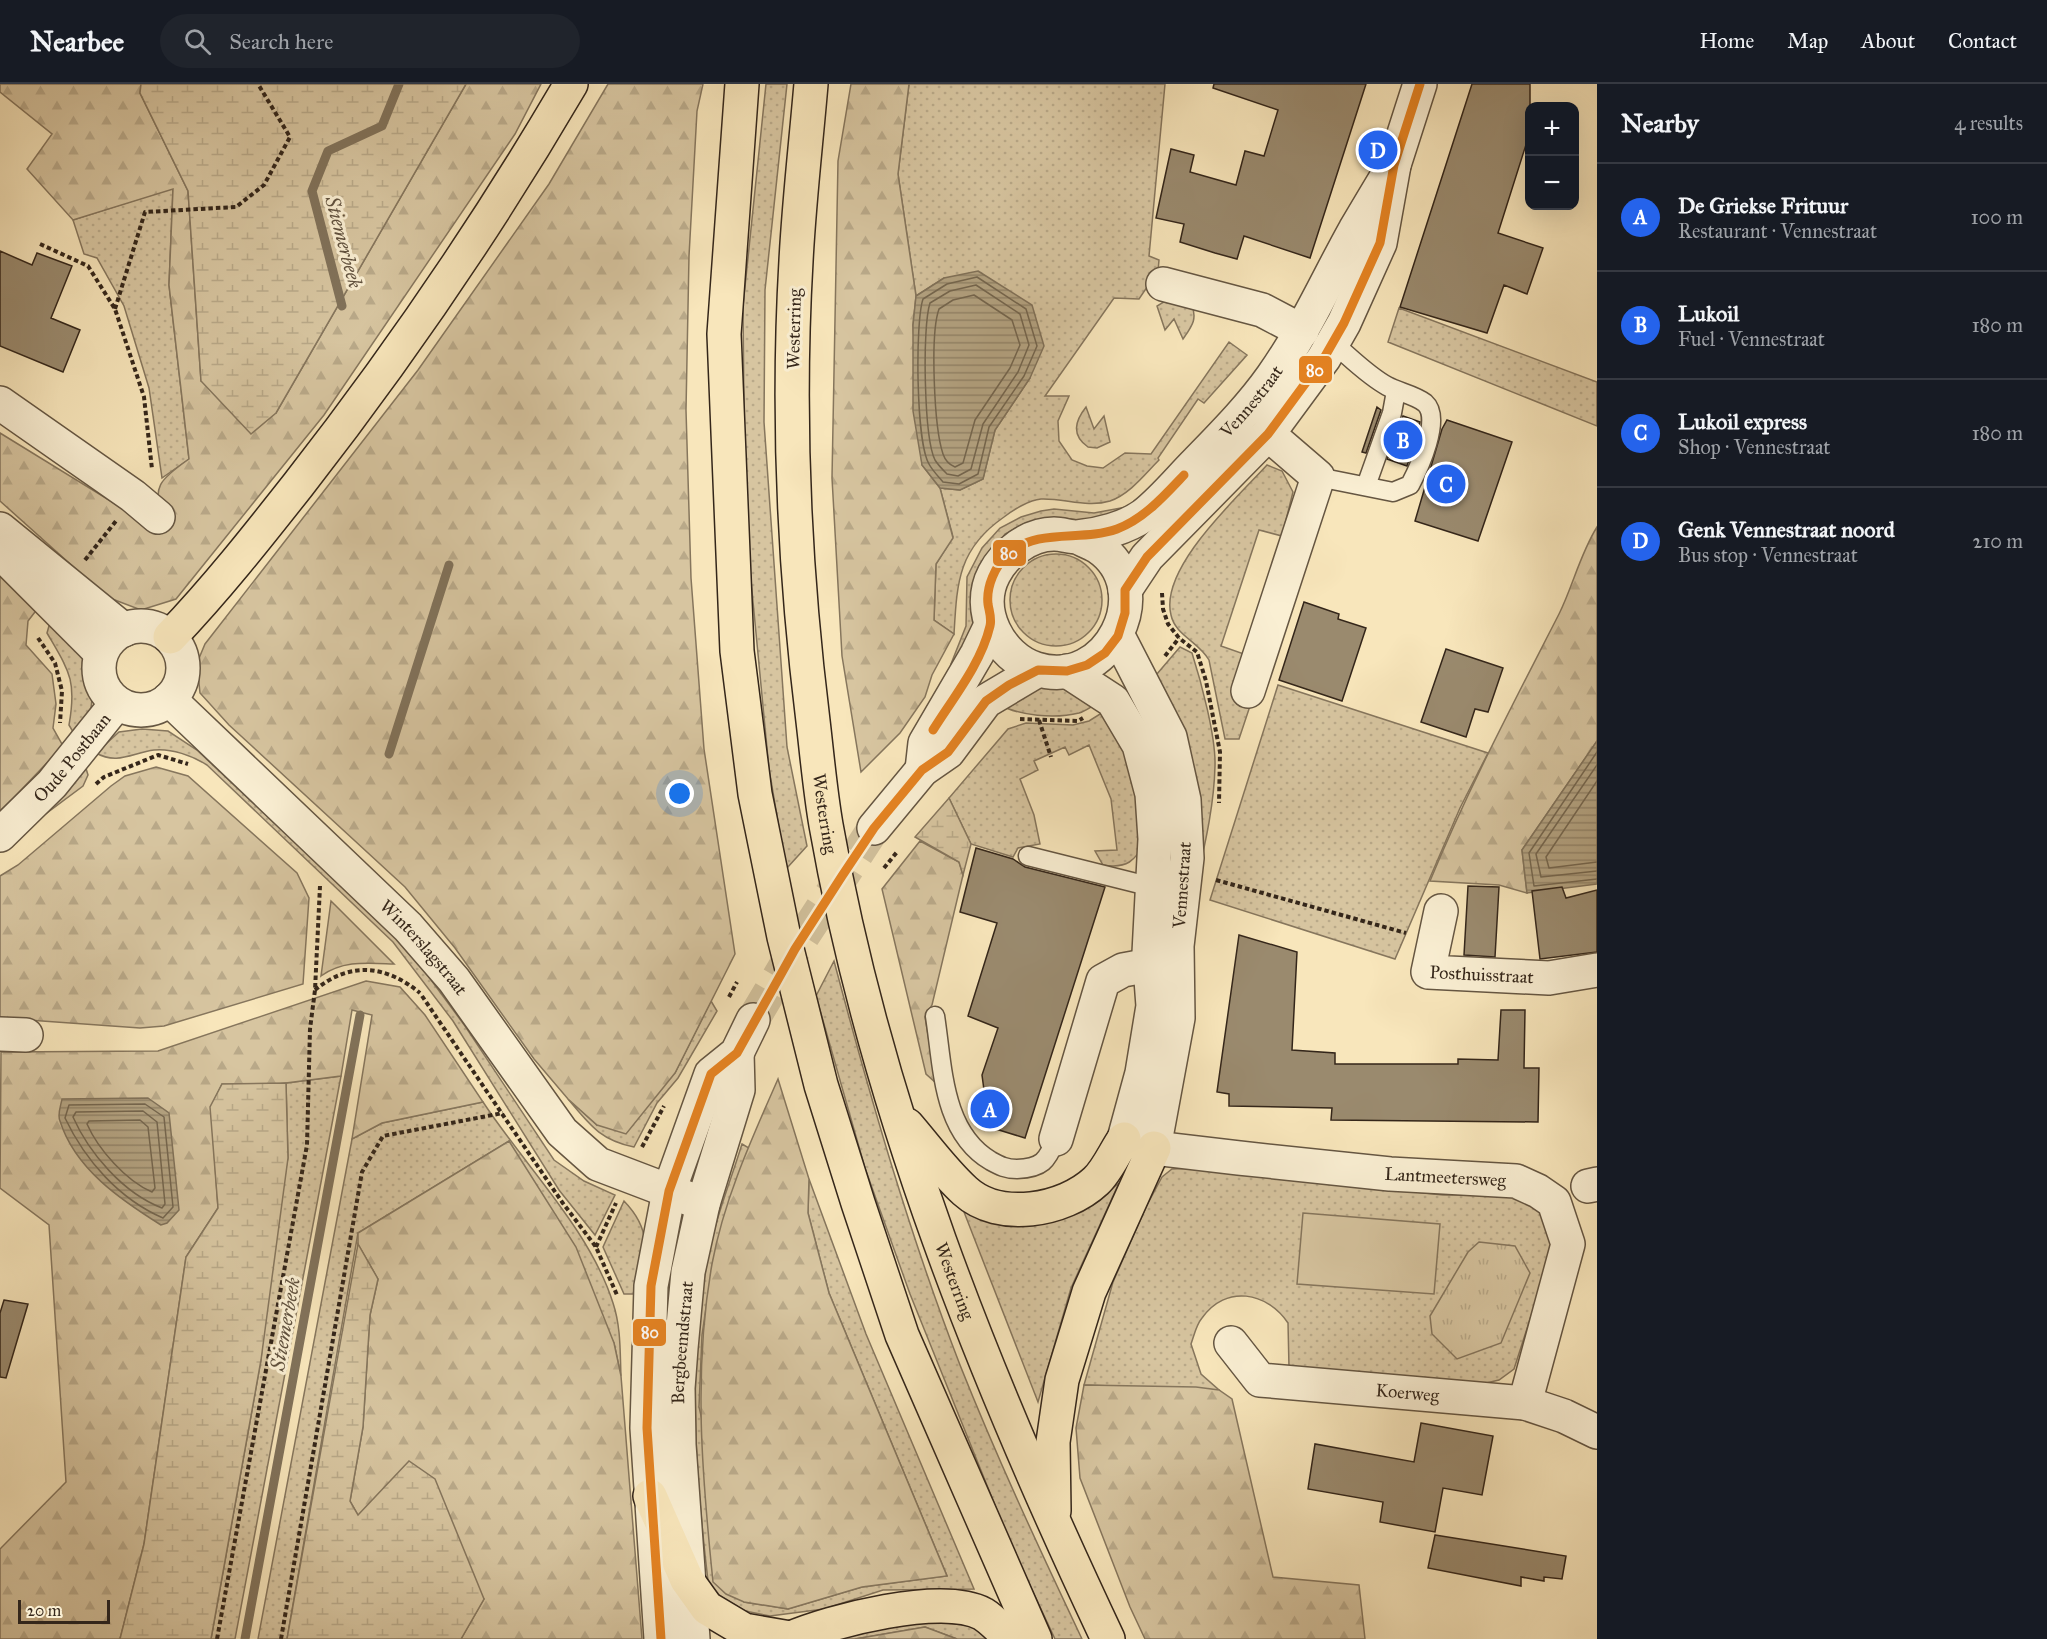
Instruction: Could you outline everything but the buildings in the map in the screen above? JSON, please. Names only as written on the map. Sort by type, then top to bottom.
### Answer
[{"type":"highway","points":[[170,637],[217,588],[388,366],[460,264],[571,84]]},
{"type":"highway","points":[[742,84],[724,334],[737,651],[755,794],[784,937],[821,1085],[858,1203],[902,1335],[1035,1639]]},
{"type":"highway","name":"Westerring","points":[[811,84],[796,261],[792,424],[795,550],[825,824],[868,1016],[920,1184],[952,1276],[1013,1432],[1108,1639]]},
{"type":"highway","points":[[900,1118],[966,1192],[1000,1208],[1027,1209],[1065,1202],[1097,1181],[1139,1143]]},
{"type":"highway","points":[[1054,1525],[1053,1442],[1062,1380],[1139,1143]]},
{"type":"highway","points":[[650,1496],[687,1580],[707,1608],[744,1630],[789,1639],[848,1619],[901,1608],[950,1607],[982,1614],[1011,1639]]},
{"type":"street","name":"Vennestraat","points":[[1125,590],[1147,557],[1268,434],[1333,343],[1362,288],[1380,243],[1394,165],[1420,84]]},
{"type":"street","name":"Vennestraat","points":[[1139,1143],[1142,1073],[1153,1006],[1150,965],[1155,839],[1152,794],[1139,746],[1113,701],[1052,670],[1017,660],[1001,644],[991,625],[987,600],[993,575],[1007,555],[1028,540],[1052,534],[1077,537],[1116,529],[1143,516],[1242,415],[1272,378],[1302,331],[1354,231],[1394,165]]},
{"type":"street","points":[[1162,284],[1262,310],[1302,331]]},
{"type":"street","points":[[0,403],[143,485],[158,517]]},
{"type":"street","name":"Vennestraat","points":[[1268,434],[1318,477]]},
{"type":"street","points":[[1248,690],[1318,477]]},
{"type":"street","points":[[0,530],[58,593],[101,653],[101,681],[107,693],[117,703],[144,710],[158,706],[169,699],[178,688],[182,675],[182,661],[178,648],[170,637],[145,626],[124,630],[119,632],[101,653]]},
{"type":"street","name":"Vennestraat","points":[[922,770],[948,752],[986,701],[1052,670],[1087,665],[1105,653],[1118,636],[1125,613],[1125,590],[1115,567],[1105,554],[1099,548],[1077,537]]},
{"type":"street","points":[[0,552],[58,593],[124,630]]},
{"type":"street","points":[[874,828],[922,770],[925,743],[977,654],[991,625]]},
{"type":"street","name":"Vennestraat","points":[[1118,636],[1170,737],[1184,800],[1186,858],[1178,946],[1178,1018],[1167,1089],[1139,1143]]},
{"type":"street","name":"Winterslagstraat","points":[[169,699],[408,927],[454,980],[562,1132],[598,1164],[703,1204]]},
{"type":"street","name":"Oude Postbaan","points":[[0,835],[52,784],[117,703]]},
{"type":"street","name":"Posthuisstraat","points":[[1441,911],[1428,972],[1549,978],[1597,970]]},
{"type":"street","points":[[1056,1139],[1103,981],[1123,970],[1150,965]]},
{"type":"street","name":"Bergbeemdstraat","points":[[661,1639],[646,1428],[651,1286],[669,1191],[711,1074],[737,1053],[753,1020]]},
{"type":"street","name":"Bergbeemdstraat","points":[[693,1639],[687,1580],[678,1388],[688,1272],[703,1204],[738,1090],[737,1053]]},
{"type":"street","name":"Lantmeetersweg","points":[[1139,1143],[1390,1174],[1516,1181],[1554,1202],[1568,1244],[1525,1403]]},
{"type":"street","name":"Koerweg","points":[[1231,1343],[1260,1380],[1525,1403],[1564,1416],[1597,1432]]},
{"type":"lane","points":[[1318,477],[1394,492],[1410,485],[1418,470],[1432,415],[1425,403],[1385,385],[1333,343]]},
{"type":"lane","points":[[1366,486],[1392,413],[1396,391]]},
{"type":"lane","points":[[1028,856],[1072,858],[1152,887]]},
{"type":"lane","points":[[935,1016],[951,1109],[962,1136],[982,1155],[1006,1169],[1034,1168],[1048,1158],[1056,1139]]},
{"type":"path","points":[[115,309],[145,212],[236,207],[264,185],[290,137],[258,84]]},
{"type":"path","points":[[40,244],[88,266],[115,309],[144,397],[143,485],[58,593],[36,628],[40,642],[55,663],[63,691],[60,722],[64,729]]},
{"type":"path","points":[[1166,584],[1162,592],[1163,609],[1168,624],[1179,638]]},
{"type":"path","points":[[1010,718],[1078,721],[1086,717]]},
{"type":"path","points":[[1038,720],[1051,757]]},
{"type":"path","points":[[104,777],[158,755],[195,765]]},
{"type":"path","points":[[884,868],[903,845]]},
{"type":"path","points":[[1211,879],[1406,933]]},
{"type":"path","points":[[217,1639],[307,1145],[310,1029],[315,990],[320,882]]},
{"type":"path","points":[[315,990],[330,976],[359,969],[386,973],[405,981],[420,993],[562,1202],[596,1247],[619,1299]]},
{"type":"path","points":[[281,1639],[362,1172],[383,1136],[503,1113]]},
{"type":"path","points":[[596,1247],[618,1198]]},
{"type":"green space","points":[[0,84],[141,84],[140,93],[188,191],[201,381],[276,413],[466,84],[541,84],[515,134],[324,415],[176,599],[141,610],[107,597],[0,501],[0,433],[161,532],[159,489],[167,476],[189,459],[169,285],[173,189],[73,220],[27,169],[52,134],[0,92]]},
{"type":"green space","points":[[141,84],[466,84],[276,413],[251,434],[201,381],[188,191],[140,93]]},
{"type":"green space","points":[[608,84],[703,84],[697,111],[689,256],[686,410],[691,578],[704,749],[735,954],[675,1073],[626,1134],[597,1125],[568,1099],[534,1059],[455,948],[405,887],[229,725],[200,693],[197,663],[205,644],[418,370],[549,184]]},
{"type":"green space","points":[[766,84],[787,84],[765,290],[764,422],[787,747],[807,846],[786,869],[769,769],[745,518],[743,306]]},
{"type":"green space","points":[[851,84],[909,84],[898,174],[916,296],[913,325],[922,465],[940,488],[953,538],[936,564],[934,620],[954,634],[932,675],[925,697],[900,733],[861,772],[842,656],[832,478],[838,161]]},
{"type":"green space","points":[[909,84],[1165,84],[1149,256],[1159,260],[1158,271],[1139,299],[1114,298],[1045,396],[1069,396],[1058,421],[1059,441],[1072,460],[1087,466],[1103,468],[1125,453],[1151,454],[1229,342],[1247,355],[1204,403],[1198,399],[1158,458],[1159,460],[1124,494],[1110,501],[1093,504],[1050,499],[1036,500],[1016,508],[989,529],[977,541],[963,568],[959,583],[954,634],[934,620],[936,564],[953,537],[940,488],[960,490],[983,479],[995,430],[1030,378],[944,278],[916,296],[898,174]]},
{"type":"green space","points":[[173,188],[169,285],[189,459],[162,478],[149,388],[124,306],[97,258],[84,254],[73,220]]},
{"type":"green space","points":[[1170,298],[1191,303],[1193,309],[1193,322],[1183,339],[1174,319],[1165,330],[1157,306]]},
{"type":"green space","points":[[1399,308],[1597,382],[1597,426],[1388,342]]},
{"type":"green space","points":[[1086,407],[1094,429],[1104,416],[1110,442],[1097,448],[1088,447],[1077,433],[1079,417]]},
{"type":"green space","points":[[1267,465],[1282,471],[1293,492],[1282,536],[1259,530],[1221,646],[1244,654],[1253,697],[1239,739],[1225,739],[1209,660],[1173,622],[1170,596],[1188,555],[1221,514]]},
{"type":"green space","points":[[1126,507],[1130,511],[1087,521],[1062,518],[1040,519],[1023,524],[1005,534],[980,568],[972,634],[956,672],[951,664],[966,626],[967,577],[982,548],[1000,528],[1021,517],[1041,511],[1054,509],[1094,513]]},
{"type":"green space","points":[[1597,527],[1597,741],[1522,850],[1527,893],[1499,885],[1430,881],[1476,779],[1559,614]]},
{"type":"green space","points":[[1056,554],[1074,557],[1089,567],[1099,582],[1102,600],[1099,618],[1089,633],[1074,643],[1056,646],[1038,643],[1023,633],[1013,618],[1010,600],[1013,582],[1023,567],[1038,557]]},
{"type":"green space","points":[[0,576],[38,608],[28,621],[26,645],[52,674],[56,704],[53,728],[63,746],[0,812]]},
{"type":"green space","points":[[51,619],[87,653],[94,682],[91,708],[76,737],[69,725],[72,697],[69,676],[47,633]]},
{"type":"green space","points":[[1180,647],[1192,653],[1200,678],[1215,754],[1211,813],[1195,889],[1151,681]]},
{"type":"green space","points":[[1052,683],[1100,701],[1082,712],[1059,716],[1027,714],[998,704],[1006,696]]},
{"type":"green space","points":[[1278,685],[1488,753],[1460,808],[1395,959],[1210,900]]},
{"type":"green space","points":[[1108,709],[1121,729],[1146,841],[1134,858],[1118,866],[1103,865],[1095,851],[1117,850],[1111,799],[1089,745],[1069,755],[1065,747],[1034,761],[1038,770],[1020,779],[1034,815],[1040,844],[1018,848],[1013,857],[971,844],[949,798],[1008,729],[1026,723],[1073,725],[1089,721]]},
{"type":"green space","points":[[142,729],[168,731],[197,750],[389,931],[423,969],[465,1026],[554,1160],[584,1181],[615,1195],[595,1235],[559,1190],[453,1021],[393,942],[207,765],[189,756],[167,750],[154,750],[118,758],[96,753],[119,732]]},
{"type":"green space","points":[[85,765],[88,775],[83,786],[0,848]]},
{"type":"green space","points":[[156,767],[188,776],[297,873],[309,898],[303,984],[164,1026],[140,1028],[0,1018],[0,876],[18,865],[125,776]]},
{"type":"green space","points":[[949,798],[971,844],[963,875],[959,862],[915,837]]},
{"type":"green space","points":[[920,841],[959,862],[963,875],[932,1005],[925,1017],[936,1083],[926,1074],[882,889]]},
{"type":"green space","points":[[331,901],[394,964],[347,965],[321,976]]},
{"type":"green space","points":[[834,961],[891,1164],[941,1315],[1004,1469],[1082,1639],[1055,1639],[1011,1545],[910,1294],[865,1168],[816,996]]},
{"type":"green space","points":[[366,981],[400,987],[425,1015],[483,1102],[382,1123],[352,1139],[372,1015],[352,1010],[341,1076],[270,1085],[222,1084],[211,1107],[218,1208],[186,1257],[144,1544],[120,1639],[0,1639],[0,1549],[66,1482],[49,1225],[0,1188],[1,1052],[158,1051]]},
{"type":"green space","points":[[711,1001],[717,1011],[678,1078],[657,1103],[634,1147],[604,1136],[568,1099],[597,1125],[675,1073]]},
{"type":"green space","points":[[341,1076],[235,1639],[211,1639],[261,1360],[271,1241],[288,1158],[286,1083]]},
{"type":"green space","points":[[778,1079],[809,1179],[808,1213],[829,1293],[947,1576],[862,1587],[788,1609],[744,1602],[726,1594],[713,1582],[701,1423],[706,1304],[717,1240],[731,1192]]},
{"type":"green space","points":[[286,1083],[288,1158],[261,1360],[211,1639],[120,1639],[144,1544],[186,1257],[218,1208],[210,1107],[222,1084]]},
{"type":"green space","points":[[483,1102],[573,1224],[603,1276],[617,1321],[621,1376],[614,1343],[509,1141],[358,1233],[287,1639],[258,1639],[352,1139],[382,1123]]},
{"type":"green space","points":[[509,1141],[576,1247],[614,1343],[621,1376],[642,1639],[461,1639],[484,1599],[358,1515],[350,1501],[363,1427],[370,1315],[378,1279],[358,1244],[358,1233]]},
{"type":"green space","points":[[742,1144],[749,1148],[713,1261],[702,1335],[699,1407],[744,1602],[788,1609],[862,1587],[947,1576],[829,1293],[808,1213],[809,1179],[866,1334],[974,1589],[883,1590],[824,1609],[770,1616],[745,1611],[709,1589],[697,1467],[695,1384],[697,1343],[710,1247]]},
{"type":"green space","points":[[1195,1168],[1443,1195],[1509,1194],[1525,1200],[1551,1227],[1551,1254],[1514,1369],[1499,1380],[1482,1384],[1289,1367],[1288,1323],[1269,1304],[1246,1296],[1234,1296],[1212,1307],[1202,1318],[1191,1344],[1201,1374],[1219,1390],[1084,1385],[1113,1282],[1146,1207],[1162,1177],[1172,1169]]},
{"type":"green space","points":[[1119,1183],[1071,1288],[1038,1402],[964,1212],[987,1219],[1103,1196]]},
{"type":"green space","points":[[624,1201],[634,1212],[644,1234],[645,1256],[637,1294],[624,1294],[603,1247]]},
{"type":"green space","points":[[1303,1213],[1440,1224],[1434,1294],[1297,1284]]},
{"type":"green space","points":[[1479,1242],[1515,1246],[1530,1273],[1501,1343],[1457,1359],[1432,1334],[1430,1316],[1468,1252]]},
{"type":"green space","points":[[358,1244],[378,1279],[370,1315],[363,1427],[350,1501],[358,1515],[409,1461],[435,1479],[484,1599],[461,1639],[287,1639]]},
{"type":"green space","points":[[1084,1385],[1196,1387],[1219,1390],[1232,1399],[1273,1577],[1359,1585],[1365,1639],[1145,1639],[1130,1607],[1080,1478],[1076,1428]]},
{"type":"green space","points":[[910,1619],[973,1626],[994,1639],[957,1639],[925,1627],[855,1639],[835,1639]]},
{"type":"green space","points":[[925,1627],[957,1639],[855,1639]]},
{"type":"water","points":[[978,271],[1032,305],[1044,346],[1030,378],[995,430],[983,479],[960,490],[940,488],[922,465],[913,411],[913,325],[916,296],[944,278]]},
{"type":"water","points":[[1597,741],[1597,884],[1527,893],[1522,850]]},
{"type":"water","points":[[148,1098],[169,1113],[179,1210],[167,1223],[161,1225],[130,1205],[101,1182],[76,1154],[59,1116],[62,1099]]},
{"type":"waterway","name":"Stiemerbeek","points":[[342,306],[312,191],[328,151],[382,126],[399,84]]},
{"type":"waterway","name":"Stiemerbeek","points":[[389,754],[449,565]]},
{"type":"waterway","name":"Stiemerbeek","points":[[245,1639],[360,1015]]},
{"type":"tunnel","points":[[753,1020],[795,949],[874,828]]},
{"type":"transit line","name":"80","points":[[661,1639],[647,1428],[651,1286],[669,1191],[711,1074],[737,1053],[795,949],[842,876],[874,828],[922,770],[948,752],[986,701],[1009,685],[1038,670],[1067,671],[1087,665],[1105,653],[1118,636],[1125,613],[1125,590],[1147,557],[1268,434],[1324,358],[1344,323],[1380,243],[1394,165],[1420,84]]},
{"type":"transit line","name":"80","points":[[933,730],[966,680],[986,640],[991,623],[988,604],[990,584],[999,564],[1008,554],[1033,541],[1103,533],[1127,525],[1153,506],[1184,475]]},
{"type":"place","name":"Genk Vennestraat noord","points":[[1378,150]]},
{"type":"place","name":"Lukoil","points":[[1403,440]]},
{"type":"place","name":"Lukoil express","points":[[1446,484]]},
{"type":"place","name":"De Griekse Frituur","points":[[990,1109]]}]
